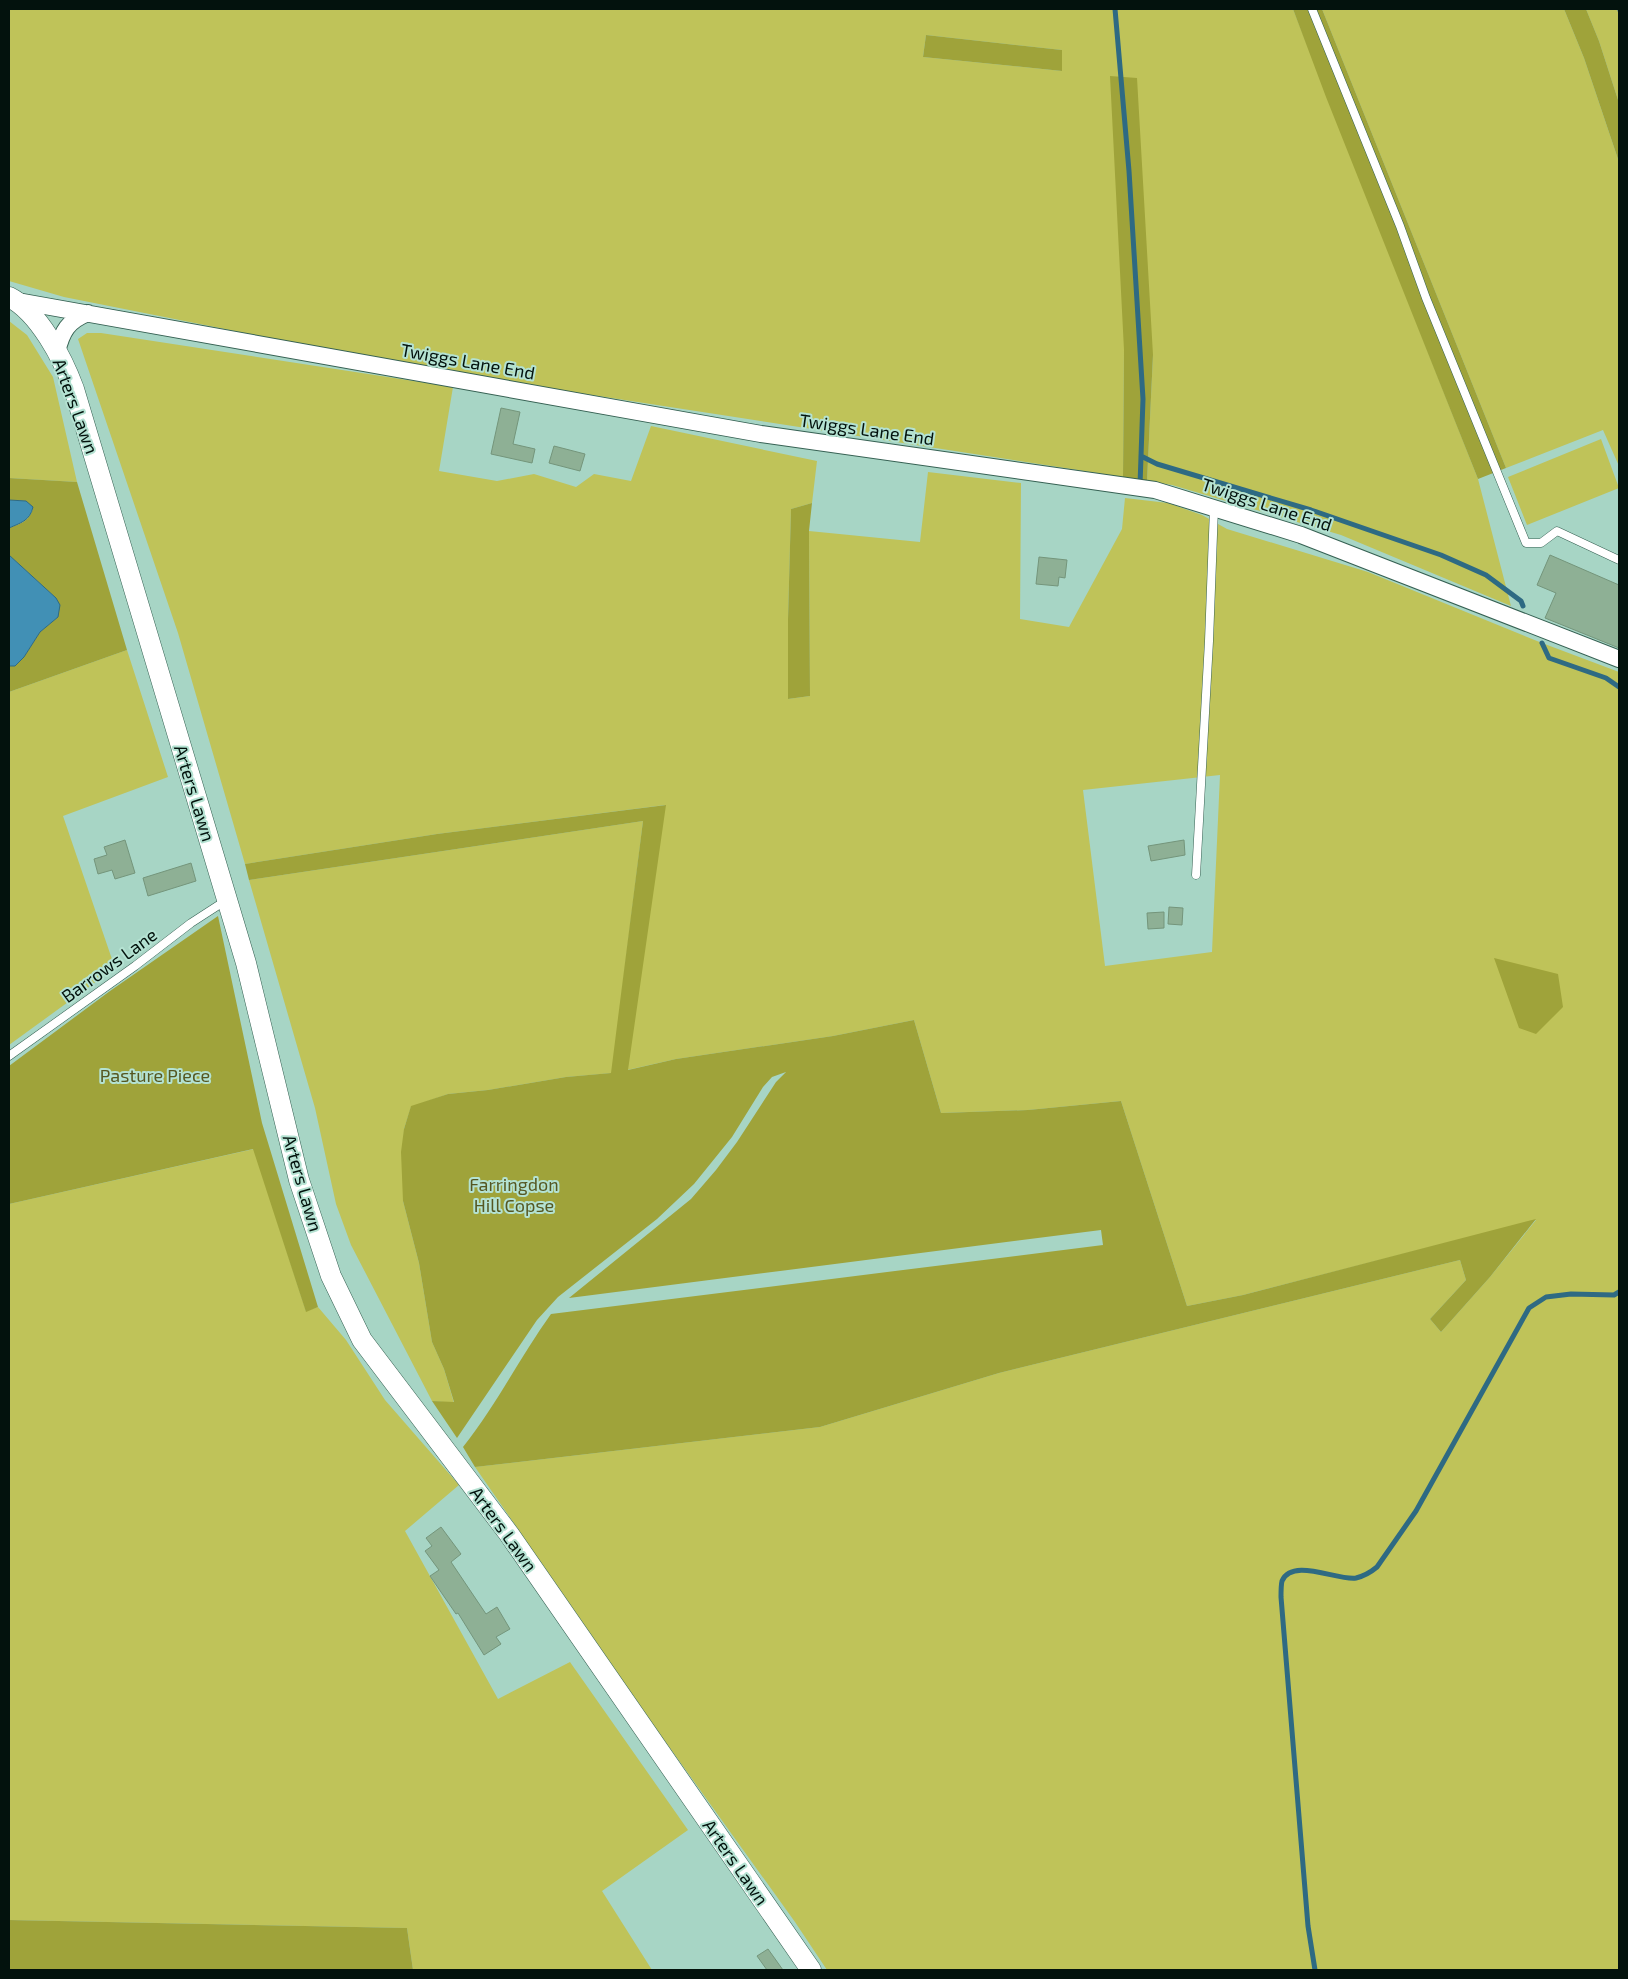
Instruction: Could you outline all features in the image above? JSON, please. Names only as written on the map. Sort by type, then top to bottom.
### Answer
[{"type":"street","name":"Twiggs Lane End","points":[[13,299],[761,434],[1155,490],[1301,534],[1619,659]]},
{"type":"street","name":"Arters Lawn","points":[[13,299],[42,329],[64,362],[74,389],[246,963],[299,1180],[331,1276],[362,1340],[509,1534],[811,1970]]},
{"type":"street","points":[[57,352],[68,324],[75,318],[88,313]]},
{"type":"lane","points":[[1312,9],[1400,226],[1426,298],[1526,543],[1541,543],[1557,531],[1619,560]]},
{"type":"lane","points":[[1196,876],[1210,641],[1214,508]]},
{"type":"lane","name":"Barrows Lane","points":[[9,1056],[135,966],[191,923],[227,899]]},
{"type":"shaded area","points":[[9,9],[1293,9],[1478,479],[1511,606],[1341,535],[1172,485],[1147,481],[1153,355],[1124,350],[1123,477],[566,391],[300,344],[64,297],[9,281]],"holes":[[[926,35],[1062,50],[1062,71],[923,57]]]},
{"type":"shaded area","points":[[1322,9],[1564,9],[1584,58],[1619,162],[1619,466],[1603,430],[1506,468]]},
{"type":"shaded area","points":[[1586,9],[1619,9],[1619,103],[1599,41]]},
{"type":"shaded area","points":[[9,321],[27,335],[53,377],[77,482],[9,478]]},
{"type":"shaded area","points":[[87,333],[101,333],[453,387],[439,471],[497,481],[534,474],[576,487],[594,474],[631,481],[651,426],[817,461],[812,503],[791,509],[788,699],[810,696],[809,531],[920,542],[928,472],[1021,483],[1020,619],[1069,627],[1122,529],[1125,498],[1168,503],[1202,515],[1227,529],[1368,572],[1542,643],[1619,672],[1619,1970],[827,1970],[795,1922],[662,1737],[475,1467],[820,1427],[999,1373],[1460,1260],[1466,1280],[1430,1319],[1441,1332],[1490,1277],[1536,1220],[1243,1295],[1187,1306],[1121,1101],[1028,1110],[941,1113],[914,1020],[833,1036],[676,1059],[627,1070],[665,805],[437,834],[245,864],[178,633],[78,339]],"holes":[[[1220,775],[1212,952],[1105,966],[1083,790]]]},
{"type":"shaded area","points":[[1601,439],[1619,488],[1527,525],[1508,477]]},
{"type":"shaded area","points":[[127,650],[168,777],[63,816],[115,968],[9,1045],[9,692]]},
{"type":"shaded area","points":[[643,821],[612,1073],[566,1077],[488,1090],[448,1094],[411,1107],[404,1129],[403,1201],[419,1263],[432,1342],[444,1369],[454,1403],[432,1401],[351,1245],[336,1204],[315,1108],[249,880]]},
{"type":"shaded area","points":[[254,1149],[306,1311],[318,1307],[346,1340],[385,1400],[459,1485],[405,1531],[498,1699],[570,1662],[688,1830],[602,1891],[652,1970],[413,1970],[407,1928],[9,1920],[9,1204]]},
{"type":"green space","points":[[1293,9],[1322,9],[1506,468],[1478,479],[1326,97]]},
{"type":"green space","points":[[1564,9],[1586,9],[1599,41],[1619,103],[1619,162],[1584,58]]},
{"type":"green space","points":[[926,35],[1062,50],[1062,71],[923,57]]},
{"type":"green space","points":[[1110,76],[1137,78],[1153,355],[1147,481],[1123,477],[1124,350]]},
{"type":"green space","points":[[9,478],[77,482],[127,650],[9,692],[9,666],[15,666],[24,657],[40,632],[58,617],[56,598],[9,555],[9,528],[27,519],[33,508],[26,501],[9,500]]},
{"type":"green space","points":[[812,503],[809,531],[810,696],[788,699],[791,509]]},
{"type":"green space","name":"Farringdon Hill Copse","points":[[666,805],[628,1070],[676,1059],[833,1036],[914,1020],[941,1113],[1028,1110],[1121,1101],[1187,1306],[1243,1295],[1536,1219],[1490,1277],[1441,1332],[1430,1319],[1466,1280],[1460,1260],[999,1373],[820,1427],[475,1467],[463,1447],[486,1415],[551,1314],[1103,1245],[1101,1230],[569,1298],[691,1199],[737,1142],[776,1082],[786,1072],[772,1077],[763,1087],[732,1137],[694,1184],[657,1219],[558,1297],[537,1320],[457,1438],[432,1401],[454,1402],[444,1369],[432,1342],[419,1263],[403,1201],[401,1152],[404,1129],[411,1106],[448,1094],[488,1090],[566,1077],[611,1073],[643,821],[249,880],[245,864],[437,834]]},
{"type":"green space","name":"Pasture Piece","points":[[218,916],[262,1123],[318,1307],[306,1312],[253,1149],[9,1204],[9,1066],[110,991]]},
{"type":"green space","points":[[1494,958],[1558,974],[1563,1007],[1536,1034],[1519,1028]]},
{"type":"green space","points":[[9,1920],[407,1928],[413,1970],[9,1970]]},
{"type":"water","points":[[9,500],[26,501],[33,507],[32,512],[27,518],[9,528]]},
{"type":"water","points":[[9,555],[56,598],[60,605],[58,617],[40,632],[24,657],[15,666],[9,666]]},
{"type":"building","points":[[501,408],[520,412],[513,444],[535,449],[532,463],[491,454]]},
{"type":"building","points":[[554,446],[585,454],[580,471],[549,463]]},
{"type":"building","points":[[1550,555],[1619,585],[1619,648],[1545,618],[1556,593],[1537,585]]},
{"type":"building","points":[[1039,557],[1067,560],[1065,578],[1059,577],[1058,586],[1036,584]]},
{"type":"building","points":[[125,840],[135,873],[115,879],[112,870],[98,874],[94,859],[107,855],[104,847]]},
{"type":"building","points":[[1184,840],[1185,855],[1151,861],[1148,846]]},
{"type":"building","points":[[191,863],[196,881],[148,896],[143,878]]},
{"type":"building","points":[[1169,907],[1183,908],[1182,925],[1168,924]]},
{"type":"building","points":[[1164,912],[1164,928],[1148,929],[1147,913]]},
{"type":"building","points":[[441,1527],[461,1554],[451,1562],[486,1614],[497,1607],[510,1629],[496,1637],[501,1644],[484,1655],[458,1613],[456,1614],[430,1576],[439,1570],[425,1551],[432,1546],[426,1538]]},
{"type":"building","points":[[768,1949],[783,1970],[767,1970],[757,1956]]},
{"type":"waterway","points":[[1115,9],[1129,171],[1143,399],[1140,485]]},
{"type":"waterway","points":[[1141,456],[1157,464],[1311,510],[1441,555],[1486,575],[1521,601],[1523,606]]},
{"type":"waterway","points":[[1542,643],[1549,658],[1606,678],[1619,687]]},
{"type":"waterway","points":[[1315,1970],[1308,1926],[1281,1597],[1282,1581],[1287,1574],[1295,1571],[1305,1570],[1356,1578],[1367,1574],[1377,1567],[1416,1511],[1529,1308],[1546,1297],[1571,1294],[1614,1295],[1619,1292]]}]
